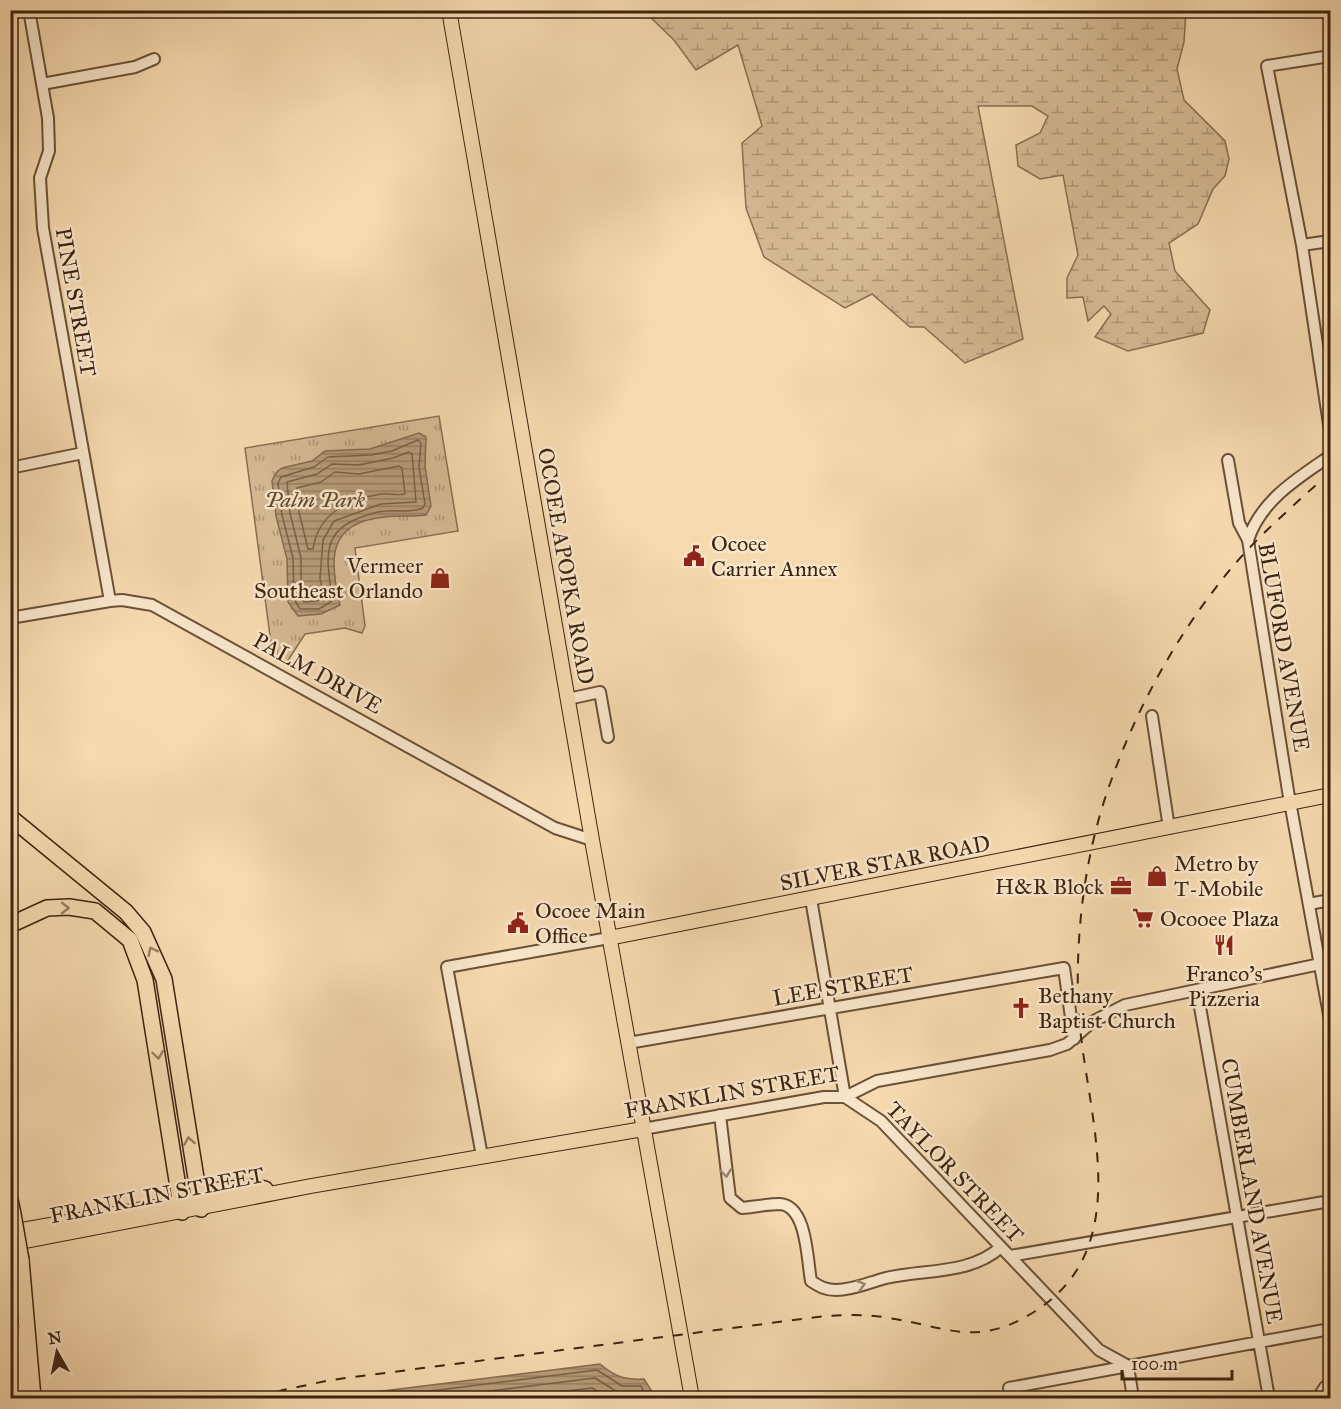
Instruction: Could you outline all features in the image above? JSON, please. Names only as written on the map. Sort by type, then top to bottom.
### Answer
[{"type":"highway","points":[[10,817],[126,912],[154,953],[164,979],[200,1204]]},
{"type":"highway","points":[[10,925],[47,908],[78,908],[95,911],[130,940],[145,980],[181,1207]]},
{"type":"highway","points":[[195,1176],[208,1191],[256,1187],[265,1189]]},
{"type":"highway","points":[[12,1207],[21,1260],[33,1398]]},
{"type":"highway","points":[[10,1320],[25,1398]]},
{"type":"main road","name":"OCOEE APOPKA ROAD","points":[[449,10],[609,938],[692,1398]]},
{"type":"main road","name":"SILVER STAR ROAD","points":[[609,938],[1330,795]]},
{"type":"main road","name":"FRANKLIN STREET","points":[[10,1232],[311,1186],[643,1129]]},
{"type":"main road","name":"FRANKLIN STREET","points":[[200,1204],[265,1189],[311,1186]]},
{"type":"main road","name":"FRANKLIN STREET","points":[[10,1244],[181,1207]]},
{"type":"street","name":"PINE STREET","points":[[29,10],[48,118],[49,152],[40,178],[40,205],[110,601]]},
{"type":"street","points":[[1330,56],[1267,66],[1302,245],[1330,431]]},
{"type":"street","points":[[42,84],[135,68],[154,59]]},
{"type":"street","points":[[1302,245],[1330,241]]},
{"type":"street","points":[[10,468],[83,453]]},
{"type":"street","points":[[1248,540],[1263,509],[1301,476],[1330,456]]},
{"type":"street","name":"BLUFORD AVENUE","points":[[1228,460],[1239,523],[1248,540],[1290,803],[1330,1020]]},
{"type":"street","name":"PALM DRIVE","points":[[10,618],[110,601],[136,602],[167,613],[555,828],[592,840]]},
{"type":"street","points":[[568,699],[600,692],[608,737]]},
{"type":"street","points":[[1152,716],[1169,828]]},
{"type":"street","points":[[811,899],[845,1097]]},
{"type":"street","points":[[1309,904],[1330,900]]},
{"type":"street","name":"SILVER STAR ROAD","points":[[482,1156],[447,967],[609,938]]},
{"type":"street","name":"FRANKLIN STREET","points":[[643,1129],[824,1097],[845,1097],[877,1082],[1050,1050],[1074,1039],[1092,1022],[1125,1005],[1320,964]]},
{"type":"street","name":"LEE STREET","points":[[628,1043],[1064,968],[1074,1039]]},
{"type":"street","name":"CUMBERLAND AVENUE","points":[[1197,990],[1269,1398]]},
{"type":"street","name":"TAYLOR STREET","points":[[845,1097],[881,1121],[1099,1350],[1130,1365]]},
{"type":"street","points":[[720,1115],[730,1198],[742,1208],[781,1204],[792,1208],[801,1220],[811,1281],[822,1288],[837,1290],[912,1274],[963,1267],[981,1261],[1001,1247]]},
{"type":"street","points":[[1010,1256],[1330,1201]]},
{"type":"street","points":[[1010,1393],[1130,1365],[1330,1329]]},
{"type":"street","points":[[1130,1365],[1133,1398]]},
{"type":"street","points":[[1318,1398],[1321,1391],[1330,1385]]},
{"type":"green space","points":[[650,11],[1186,11],[1184,42],[1177,69],[1184,100],[1225,141],[1229,159],[1225,176],[1213,189],[1198,224],[1169,243],[1175,271],[1210,310],[1203,333],[1128,351],[1095,337],[1111,314],[1104,306],[1088,321],[1083,297],[1067,298],[1067,278],[1078,255],[1063,175],[1040,179],[1018,166],[1016,145],[1040,133],[1048,116],[1032,106],[978,106],[1023,339],[965,363],[924,327],[910,327],[872,294],[845,308],[764,257],[746,208],[742,143],[762,126],[738,45],[696,70],[674,40],[650,17]]},
{"type":"green space","name":"Palm Park","points":[[439,416],[458,531],[355,548],[365,626],[362,633],[345,628],[305,634],[285,665],[273,658],[245,448]]},
{"type":"water","points":[[419,433],[426,437],[425,466],[431,506],[426,515],[366,520],[352,527],[342,535],[334,559],[336,589],[340,605],[321,614],[298,616],[288,602],[287,559],[276,516],[272,481],[276,473],[282,468],[312,461],[325,451],[370,449]]},
{"type":"water","points":[[600,1364],[620,1377],[644,1379],[653,1398],[326,1398]]},
{"type":"railway","points":[[258,1398],[331,1380],[825,1316],[873,1316],[946,1330],[978,1332],[1014,1323],[1034,1312],[1068,1283],[1088,1248],[1097,1209],[1098,1168],[1081,1038],[1078,971],[1084,888],[1102,807],[1122,752],[1148,695],[1196,614],[1245,552],[1330,472]]},
{"type":"place","name":"Ocoee Carrier Annex","points":[[694,556]]},
{"type":"place","name":"Vermeer Southeast Orlando","points":[[440,578]]},
{"type":"place","name":"Metro by T-Mobile","points":[[1157,876]]},
{"type":"place","name":"H&R Block","points":[[1121,886]]},
{"type":"place","name":"Ocooee Plaza","points":[[1143,918]]},
{"type":"place","name":"Ocoee Main Office","points":[[518,923]]},
{"type":"place","name":"Franco's Pizzeria","points":[[1224,945]]},
{"type":"place","name":"Bethany Baptist Church","points":[[1021,1008]]}]
